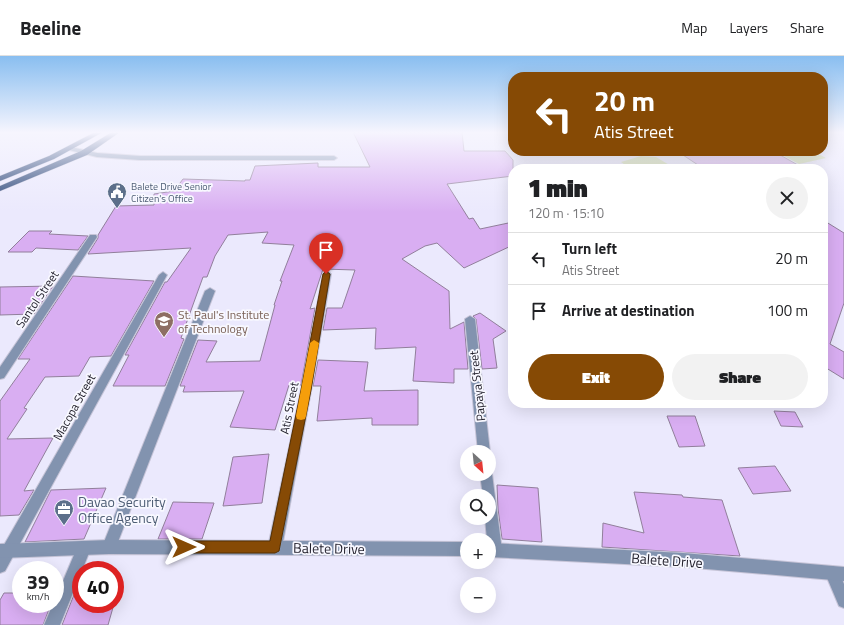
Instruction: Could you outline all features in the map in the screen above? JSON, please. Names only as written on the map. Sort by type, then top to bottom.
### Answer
[{"type":"highway","points":[[0,179],[48,159]]},
{"type":"highway","points":[[0,189],[71,159]]},
{"type":"street","name":"Santol Street","points":[[0,375],[93,237]]},
{"type":"street","name":"Atis Street","points":[[275,547],[306,390],[326,274]]},
{"type":"street","name":"Macopa Street","points":[[0,566],[4,551],[163,275]]},
{"type":"street","points":[[109,547],[210,291]]},
{"type":"street","name":"Papaya Street","points":[[470,320],[483,445]]},
{"type":"street","name":"Balete Drive","points":[[4,551],[109,547],[460,549]]},
{"type":"street","points":[[52,625],[84,548]]},
{"type":"street","name":"Balete Drive","points":[[496,550],[683,560],[838,574]]},
{"type":"street","points":[[838,574],[844,601]]},
{"type":"green space","points":[[632,159],[659,159],[668,164],[624,164],[621,162]]},
{"type":"green space","points":[[789,159],[824,159],[799,164]]},
{"type":"building","points":[[366,159],[512,159],[513,160],[513,164],[508,164],[508,177],[447,184],[469,219],[473,218],[480,229],[508,223],[508,247],[464,268],[437,243],[425,246],[402,259],[449,291],[450,329],[464,322],[468,369],[454,369],[454,383],[413,381],[416,347],[375,349],[376,328],[323,330],[327,308],[342,308],[355,270],[323,269],[310,309],[315,308],[301,385],[289,385],[275,430],[230,427],[244,391],[183,392],[185,386],[180,386],[198,340],[217,341],[206,362],[260,361],[274,305],[282,281],[280,281],[294,245],[262,243],[268,232],[228,235],[215,256],[207,277],[203,277],[181,338],[184,339],[165,386],[113,386],[129,355],[125,355],[165,282],[167,282],[191,248],[88,254],[116,206],[154,205],[154,194],[174,191],[183,179],[250,180],[255,166],[318,163],[318,167],[370,167]]},
{"type":"building","points":[[688,159],[786,159],[796,164],[696,164]]},
{"type":"building","points":[[828,223],[844,233],[844,303],[830,344],[844,352],[844,379],[828,369]]},
{"type":"building","points":[[29,231],[52,231],[49,234],[88,236],[78,250],[36,248],[32,252],[8,252]]},
{"type":"building","points":[[73,276],[154,281],[111,356],[90,357],[79,376],[45,377],[24,408],[27,409],[7,439],[53,438],[24,491],[34,490],[19,515],[0,516],[0,401],[30,359],[18,359]]},
{"type":"building","points":[[53,286],[34,314],[0,315],[0,287]]},
{"type":"building","points":[[480,313],[506,331],[493,339],[497,368],[482,369],[476,319],[473,316]]},
{"type":"building","points":[[318,360],[368,362],[364,391],[418,390],[418,425],[372,425],[372,418],[317,421],[321,386],[313,386]]},
{"type":"building","points":[[774,411],[795,412],[803,427],[781,426]]},
{"type":"building","points":[[667,416],[695,416],[705,446],[679,447]]},
{"type":"building","points":[[269,454],[262,503],[223,506],[233,457]]},
{"type":"building","points":[[775,466],[791,491],[753,494],[738,468]]},
{"type":"building","points":[[497,485],[538,488],[542,542],[502,539],[498,509]]},
{"type":"building","points":[[106,488],[84,539],[25,542],[51,490]]},
{"type":"building","points":[[634,492],[682,495],[683,497],[722,500],[740,556],[602,547],[603,523],[644,533]]},
{"type":"building","points":[[173,502],[214,503],[202,539],[158,539]]},
{"type":"building","points":[[4,593],[12,593],[12,613],[48,613],[43,625],[0,625],[0,600]]},
{"type":"building","points":[[72,600],[72,613],[111,613],[108,625],[62,625]]},
{"type":"slow traffic","points":[[301,416],[314,343]]},
{"type":"place","name":"Balete Drive Senior Citizen's Office","points":[[117,209]]},
{"type":"place","name":"St. Paul's Institute of Technology","points":[[164,338]]},
{"type":"place","name":"Davao Security Office Agency","points":[[64,526]]},
{"type":"route","points":[[184,547],[275,547],[306,390],[326,274]]}]
